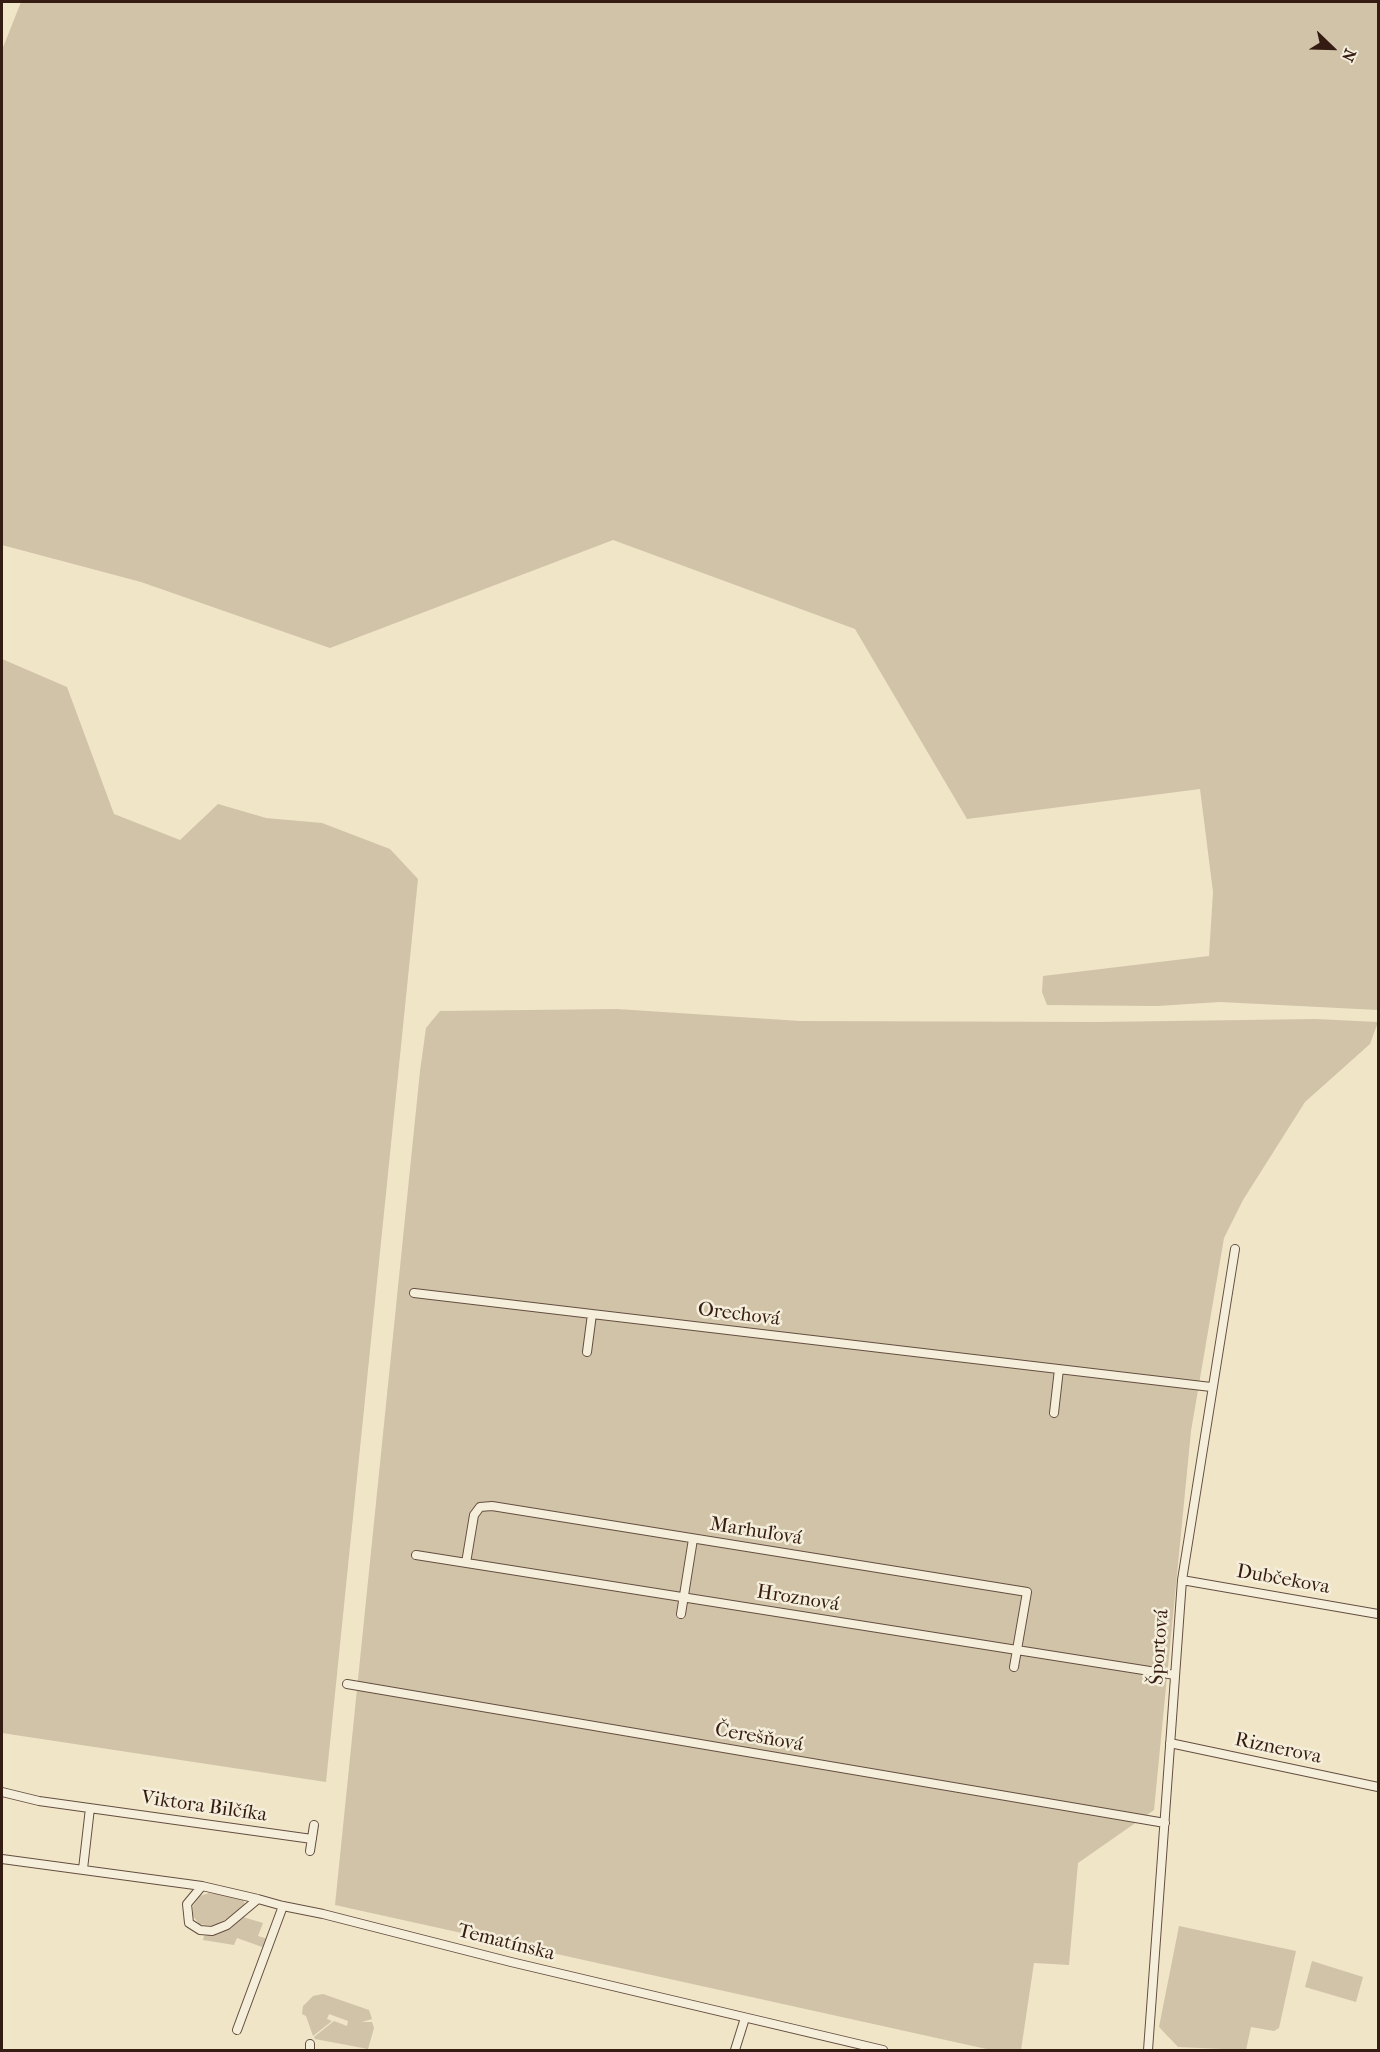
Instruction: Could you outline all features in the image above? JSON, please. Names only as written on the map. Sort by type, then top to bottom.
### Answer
[{"type":"street","name":"Športová","points":[[1148,2050],[1182,1580],[1234,1250]]},
{"type":"street","name":"Orechová","points":[[414,1293],[1211,1388]]},
{"type":"street","points":[[587,1352],[592,1314]]},
{"type":"street","points":[[1054,1413],[1059,1370]]},
{"type":"street","name":"Marhuľová","points":[[466,1563],[474,1515],[480,1507],[1027,1592],[1017,1651]]},
{"type":"street","points":[[681,1614],[693,1539]]},
{"type":"street","name":"Hroznová","points":[[416,1555],[1175,1676]]},
{"type":"street","name":"Dubčekova","points":[[1182,1580],[1378,1614]]},
{"type":"street","points":[[1014,1667],[1017,1651]]},
{"type":"street","name":"Čerešňová","points":[[347,1684],[1165,1823]]},
{"type":"street","name":"Riznerova","points":[[1170,1743],[1378,1787]]},
{"type":"street","name":"Viktora Bilčíka","points":[[2,1792],[39,1801],[312,1839]]},
{"type":"street","points":[[83,1869],[90,1808]]},
{"type":"street","points":[[310,1851],[314,1825]]},
{"type":"street","name":"Tematínska","points":[[2,1859],[202,1886],[883,2050]]},
{"type":"street","points":[[202,1886],[187,1904],[189,1923],[200,1930],[212,1931],[227,1925],[258,1899]]},
{"type":"street","points":[[237,2030],[283,1906]]},
{"type":"street","points":[[735,2050],[745,2018]]},
{"type":"shaded area","points":[[21,2],[1378,2],[1378,1010],[1220,1002],[1157,1006],[1047,1005],[1042,992],[1043,976],[1209,956],[1213,892],[1200,789],[967,819],[855,629],[613,540],[330,648],[141,582],[2,545],[2,50]]},
{"type":"shaded area","points":[[2,659],[67,687],[114,814],[180,840],[218,804],[266,818],[322,823],[390,849],[418,879],[326,1782],[2,1733]]},
{"type":"shaded area","points":[[617,1009],[800,1021],[1098,1022],[1316,1019],[1378,1022],[1370,1044],[1305,1102],[1243,1200],[1224,1238],[1191,1431],[1154,1810],[1078,1863],[1069,1965],[1034,1963],[1021,2050],[991,2050],[335,1905],[426,1028],[440,1011]]},
{"type":"shaded area","points":[[209,1893],[242,1898],[245,1904],[230,1917],[214,1926],[199,1924],[193,1916],[193,1906],[200,1896]]},
{"type":"shaded area","points":[[243,1917],[263,1923],[258,1936],[268,1939],[265,1948],[237,1938],[234,1945],[203,1940],[204,1936],[223,1931]]},
{"type":"shaded area","points":[[1179,1926],[1296,1951],[1279,2028],[1274,2031],[1251,2027],[1246,2050],[1178,2047],[1159,2027]]},
{"type":"shaded area","points":[[1312,1961],[1363,1977],[1356,2002],[1305,1987]]},
{"type":"shaded area","points":[[323,1994],[369,2010],[372,2019],[362,2022],[372,2022],[374,2028],[368,2049],[315,2039],[314,2037],[334,2021],[347,2026],[348,2021],[329,2014],[327,2019],[332,2021],[313,2036],[306,2016],[302,2014],[303,2006],[313,1996]]}]
